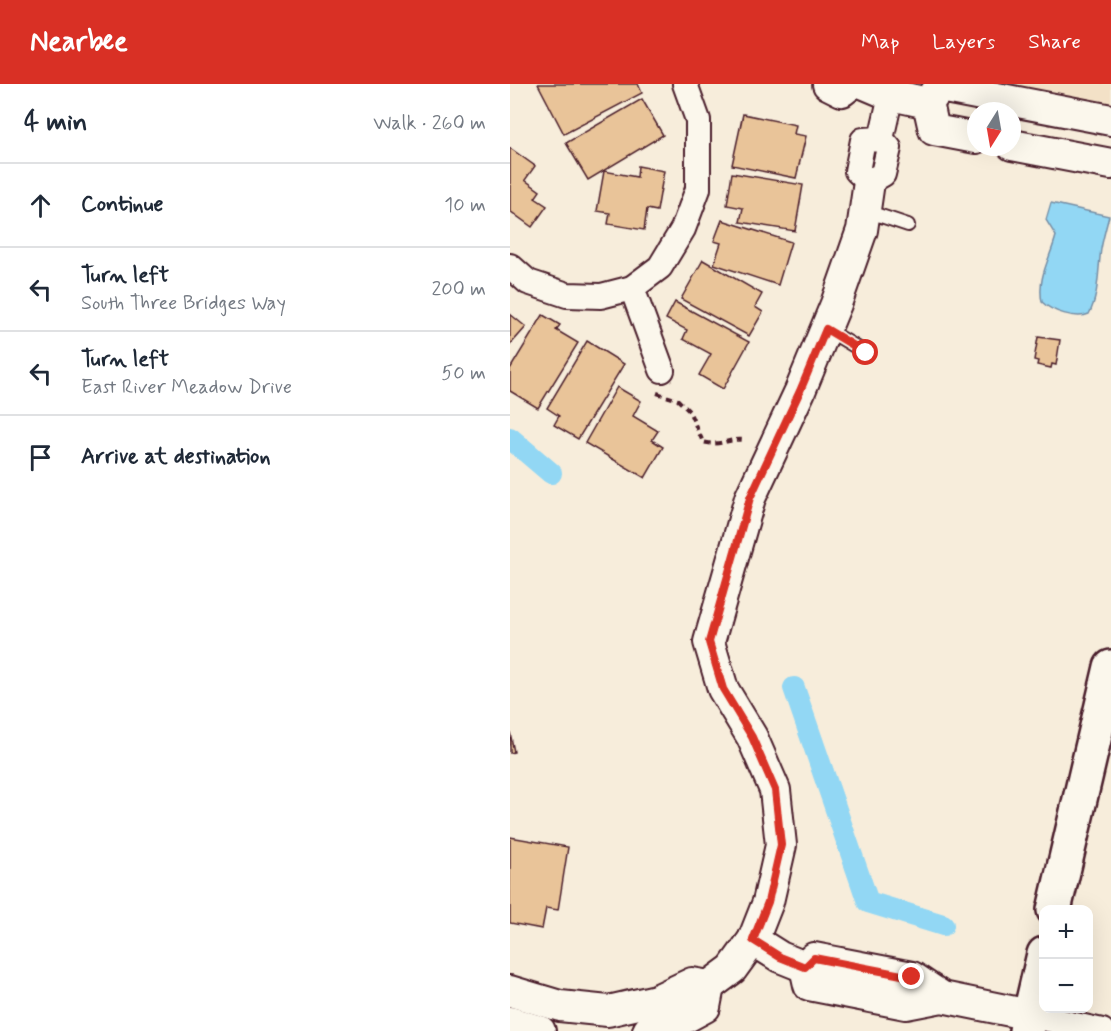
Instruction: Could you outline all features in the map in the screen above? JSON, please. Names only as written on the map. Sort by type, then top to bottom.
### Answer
[{"type":"highway","points":[[1055,905],[1111,667]]},
{"type":"highway","points":[[1028,1023],[1043,959]]},
{"type":"street","points":[[510,266],[528,282],[567,295],[601,296],[632,288],[660,267],[683,229],[698,189],[698,120],[685,84]]},
{"type":"street","points":[[828,84],[842,92],[850,84]]},
{"type":"street","points":[[967,136],[934,130],[928,103],[940,87],[1111,120]]},
{"type":"street","points":[[648,1031],[668,1027],[705,1006],[710,986],[732,969],[753,940],[768,902],[781,845],[775,790],[752,737],[723,689],[709,642],[750,498],[826,329],[862,230],[869,182],[883,174],[889,148],[881,139],[883,88],[928,103]]},
{"type":"street","points":[[1021,147],[1111,164]]},
{"type":"street","points":[[632,288],[656,379]]},
{"type":"street","points":[[753,940],[780,957],[805,967],[814,958],[912,977],[942,997],[1028,1023],[1102,1031]]},
{"type":"street","points":[[510,991],[560,1006],[608,1011],[656,1000],[692,983],[710,986]]},
{"type":"street","points":[[529,1028],[545,1001]]},
{"type":"lane","points":[[866,212],[908,225]]},
{"type":"lane","points":[[826,329],[866,353]]},
{"type":"path","points":[[656,379],[661,396],[678,400],[689,411],[703,442],[720,444],[736,439],[744,440]]},
{"type":"shaded area","points":[[1009,84],[1111,84],[1111,104]]},
{"type":"water","points":[[1051,203],[1109,216],[1101,249],[1092,307],[1089,314],[1084,316],[1064,314],[1051,309],[1042,302],[1041,285],[1056,236],[1046,220]]},
{"type":"building","points":[[538,84],[638,84],[642,93],[564,134]]},
{"type":"building","points":[[642,99],[663,135],[588,180],[566,143]]},
{"type":"building","points":[[743,114],[796,125],[794,134],[806,136],[796,178],[732,165]]},
{"type":"building","points":[[510,148],[535,166],[525,180],[540,191],[535,198],[547,206],[532,227],[510,211]]},
{"type":"building","points":[[638,166],[664,171],[657,211],[647,209],[644,230],[608,224],[610,213],[597,211],[604,171],[637,177]]},
{"type":"building","points":[[732,173],[803,185],[795,231],[740,222],[743,208],[727,205]]},
{"type":"building","points":[[722,220],[791,242],[778,285],[714,264],[721,243],[714,241]]},
{"type":"building","points":[[703,260],[762,294],[755,307],[763,312],[749,336],[681,299]]},
{"type":"building","points":[[675,302],[749,342],[723,389],[699,375],[711,354],[683,339],[687,330],[666,319]]},
{"type":"building","points":[[510,314],[526,327],[510,345]]},
{"type":"building","points":[[543,315],[560,325],[556,330],[578,343],[538,408],[510,391],[510,369]]},
{"type":"building","points":[[1038,337],[1060,340],[1056,365],[1052,364],[1051,368],[1037,365],[1038,361],[1034,360]]},
{"type":"building","points":[[587,341],[624,364],[578,439],[554,425],[559,416],[547,408]]},
{"type":"building","points":[[617,387],[641,401],[633,416],[658,431],[652,440],[663,447],[645,478],[585,443]]},
{"type":"building","points":[[510,732],[514,752],[510,753]]},
{"type":"building","points":[[510,837],[568,847],[558,910],[546,908],[542,929],[510,923]]},
{"type":"waterway","points":[[510,438],[551,473]]},
{"type":"waterway","points":[[794,688],[868,902],[943,925]]},
{"type":"route","points":[[866,353],[826,329],[750,498],[709,642],[723,689],[752,737],[775,790],[781,845],[768,902],[753,940],[780,957],[805,967],[814,958],[912,977]]}]
